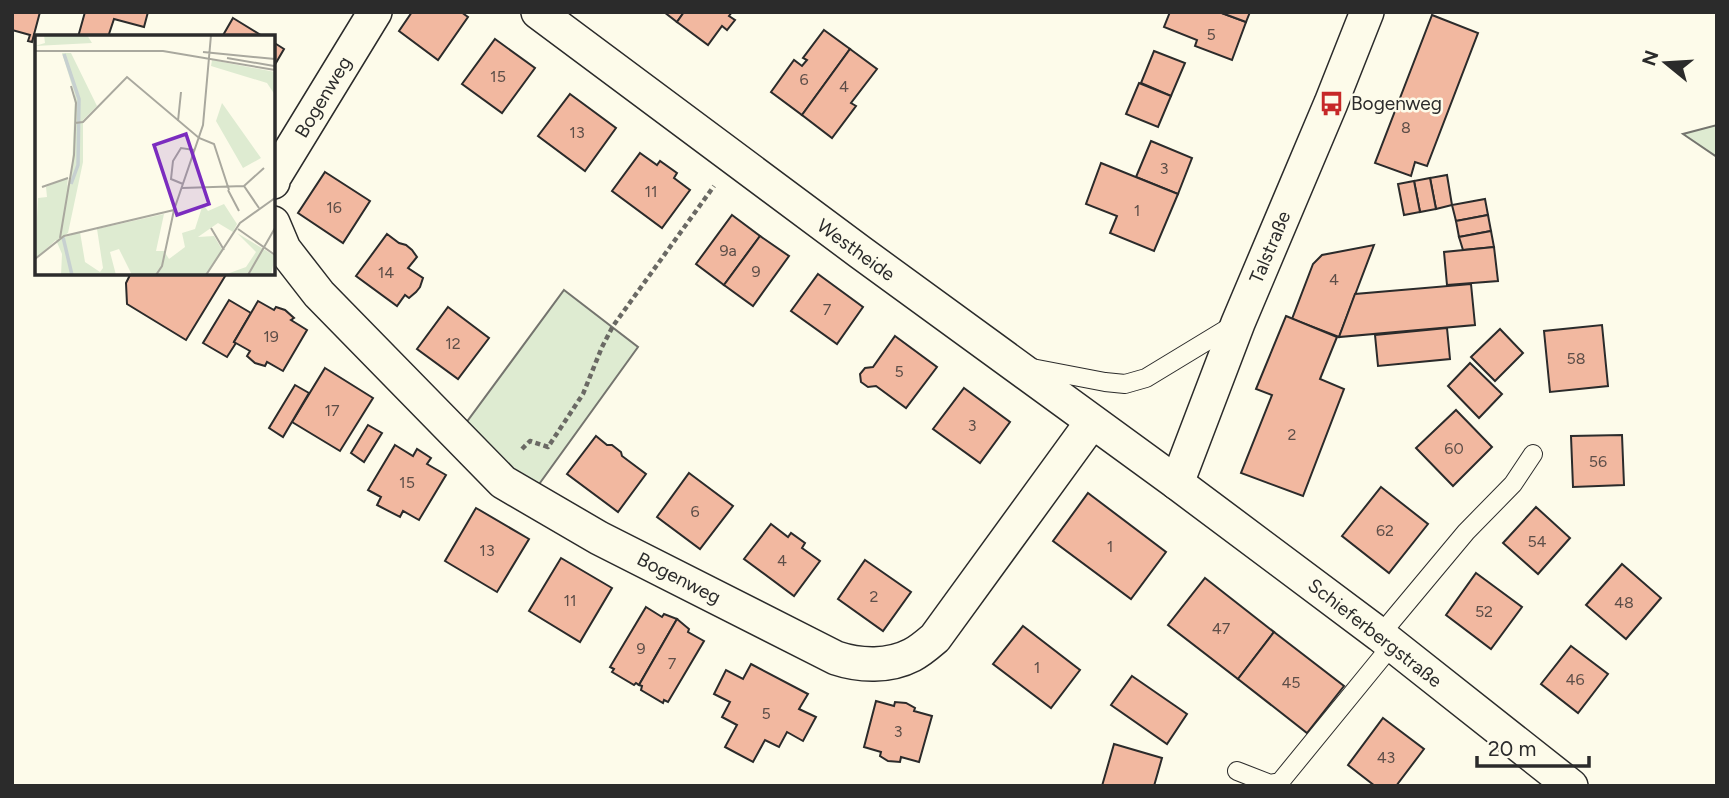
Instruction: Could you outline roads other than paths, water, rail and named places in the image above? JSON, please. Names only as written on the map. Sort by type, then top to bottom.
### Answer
[{"type":"street","name":"Bogenweg","points":[[275,175],[375,12]]},
{"type":"street","name":"Westheide","points":[[538,12],[1177,484]]},
{"type":"street","name":"Talstraße","points":[[1177,484],[1238,323],[1367,12]]},
{"type":"street","name":"Bogenweg","points":[[275,228],[284,249],[319,294],[503,482],[599,538],[850,663],[898,661],[914,654],[935,638],[1091,422]]},
{"type":"street","name":"Schieferbergstraße","points":[[1177,484],[1386,640],[1571,786]]},
{"type":"lane","points":[[1014,365],[1125,384],[1146,378],[1238,323]]},
{"type":"lane","points":[[1237,771],[1270,784],[1280,782],[1466,532],[1513,484],[1533,454]]},
{"type":"place","name":"Bogenweg","points":[[1331,103]]}]
